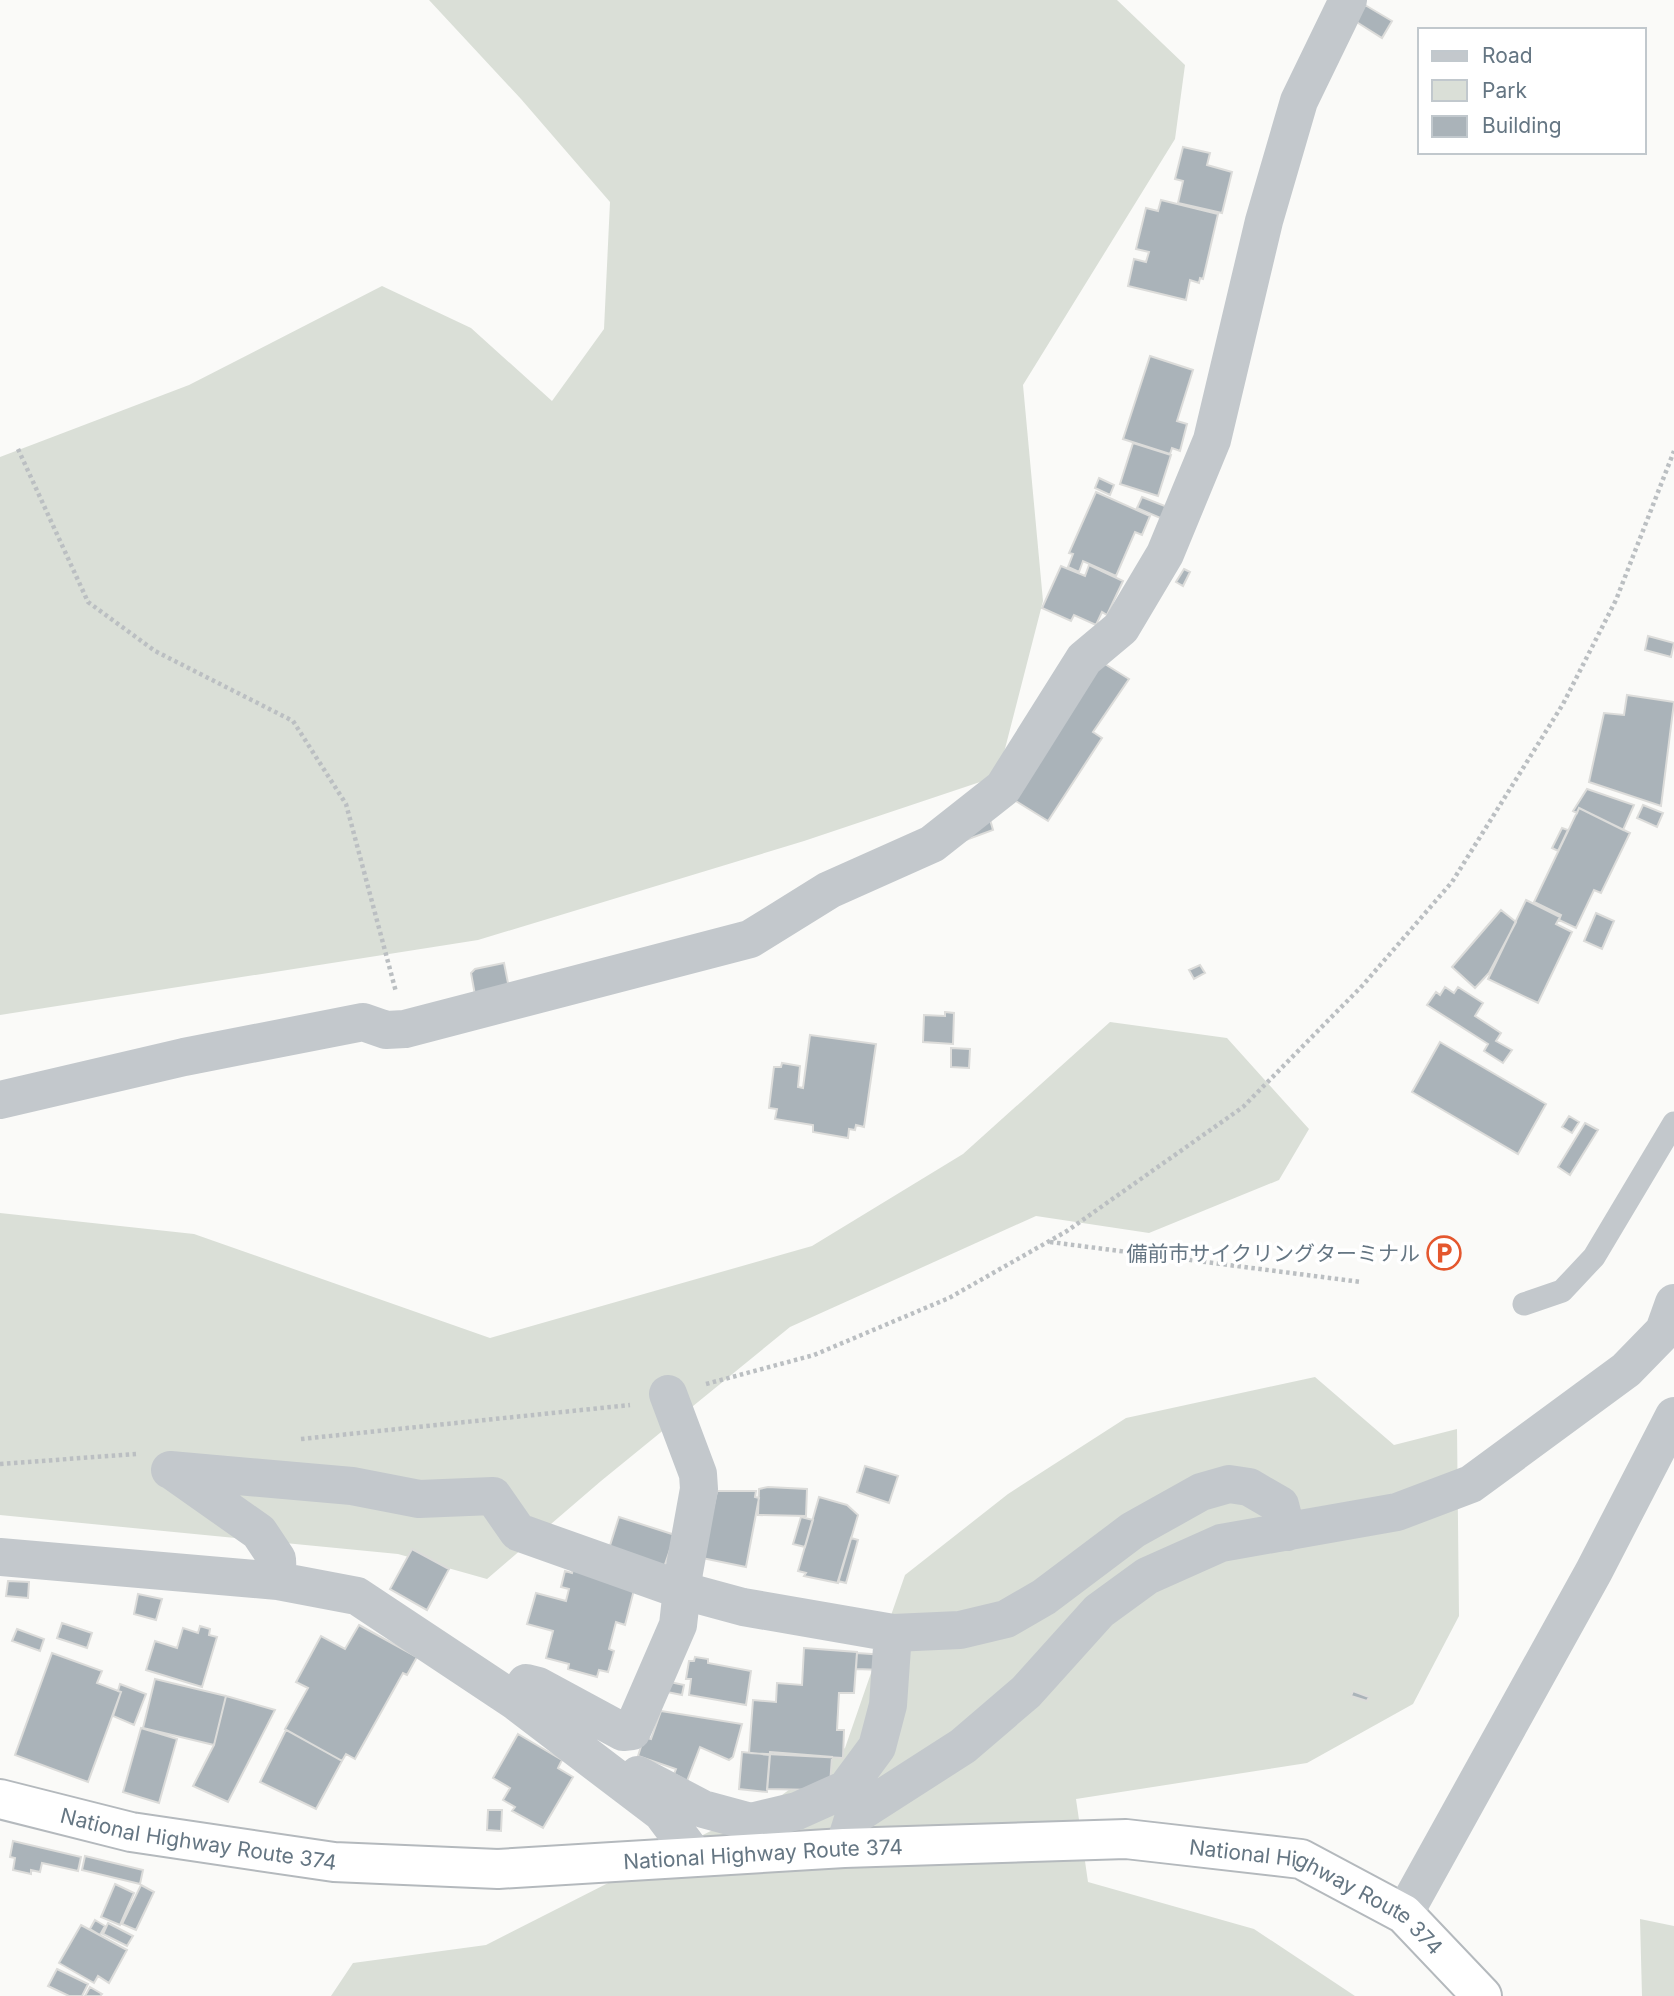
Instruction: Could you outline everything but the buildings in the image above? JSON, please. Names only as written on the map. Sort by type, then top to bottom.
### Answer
[{"type":"highway","name":"National Highway Route 374","points":[[0,1799],[131,1832],[334,1862],[498,1870],[844,1848],[1126,1839],[1301,1859],[1404,1914],[1482,1996]]},
{"type":"street","points":[[0,1100],[184,1057],[363,1022],[386,1030],[405,1029],[750,939],[829,890],[932,844],[1003,789],[1084,659],[1121,628],[1165,554],[1212,440],[1264,221],[1299,101],[1349,0]]},
{"type":"street","points":[[844,1848],[854,1816],[963,1746],[1026,1692],[1098,1611],[1147,1576],[1222,1543],[1396,1512],[1471,1484],[1626,1370],[1664,1331],[1674,1303]]},
{"type":"street","points":[[515,1701],[526,1684],[538,1686],[623,1732],[632,1731],[671,1647],[678,1625],[684,1591],[684,1572],[699,1489],[698,1474],[668,1394]]},
{"type":"street","points":[[1404,1914],[1594,1570],[1674,1416]]},
{"type":"street","points":[[163,1461],[352,1486],[419,1499],[493,1496],[518,1532],[684,1591],[743,1607],[893,1633],[960,1630],[1006,1619],[1044,1597],[1133,1530],[1201,1492],[1229,1484],[1249,1487],[1280,1505],[1287,1532]]},
{"type":"street","points":[[163,1461],[259,1532],[277,1559],[278,1581]]},
{"type":"street","points":[[0,1557],[278,1581],[357,1596],[515,1701],[662,1814],[695,1857]]},
{"type":"street","points":[[603,1769],[624,1767],[703,1810],[751,1822],[797,1811],[834,1794],[846,1788],[877,1747],[888,1705],[893,1633]]},
{"type":"lane","points":[[1524,1304],[1562,1291],[1594,1257],[1674,1123]]},
{"type":"path","points":[[18,449],[88,602],[156,651],[293,721],[346,804],[398,1001]]},
{"type":"path","points":[[295,1440],[616,1409],[814,1354],[950,1298],[1049,1242],[1129,1189],[1243,1107],[1363,985],[1452,882],[1563,704],[1616,600],[1674,452]]},
{"type":"path","points":[[1049,1242],[1361,1282]]},
{"type":"path","points":[[0,1464],[163,1461]]},
{"type":"green space","points":[[429,0],[1117,0],[1185,65],[1175,139],[1023,385],[1043,601],[998,776],[804,841],[478,940],[0,1015],[0,457],[189,385],[382,286],[471,328],[552,401],[604,329],[610,202],[521,99]]},
{"type":"green space","points":[[1110,1022],[1227,1038],[1309,1129],[1279,1180],[1149,1233],[1036,1216],[790,1327],[601,1481],[487,1579],[398,1554],[0,1515],[0,1213],[194,1234],[490,1338],[812,1246],[963,1154]]},
{"type":"green space","points":[[1315,1377],[1394,1445],[1457,1429],[1459,1616],[1413,1704],[1307,1763],[1076,1799],[1088,1882],[1254,1929],[1355,1996],[331,1996],[353,1963],[486,1945],[782,1795],[845,1748],[905,1575],[1008,1494],[1126,1418]]},
{"type":"green space","points":[[1640,1919],[1674,1926],[1674,1996],[1642,1996]]},
{"type":"place","name":"備前市サイクリングターミナル","points":[[1444,1253]]}]
